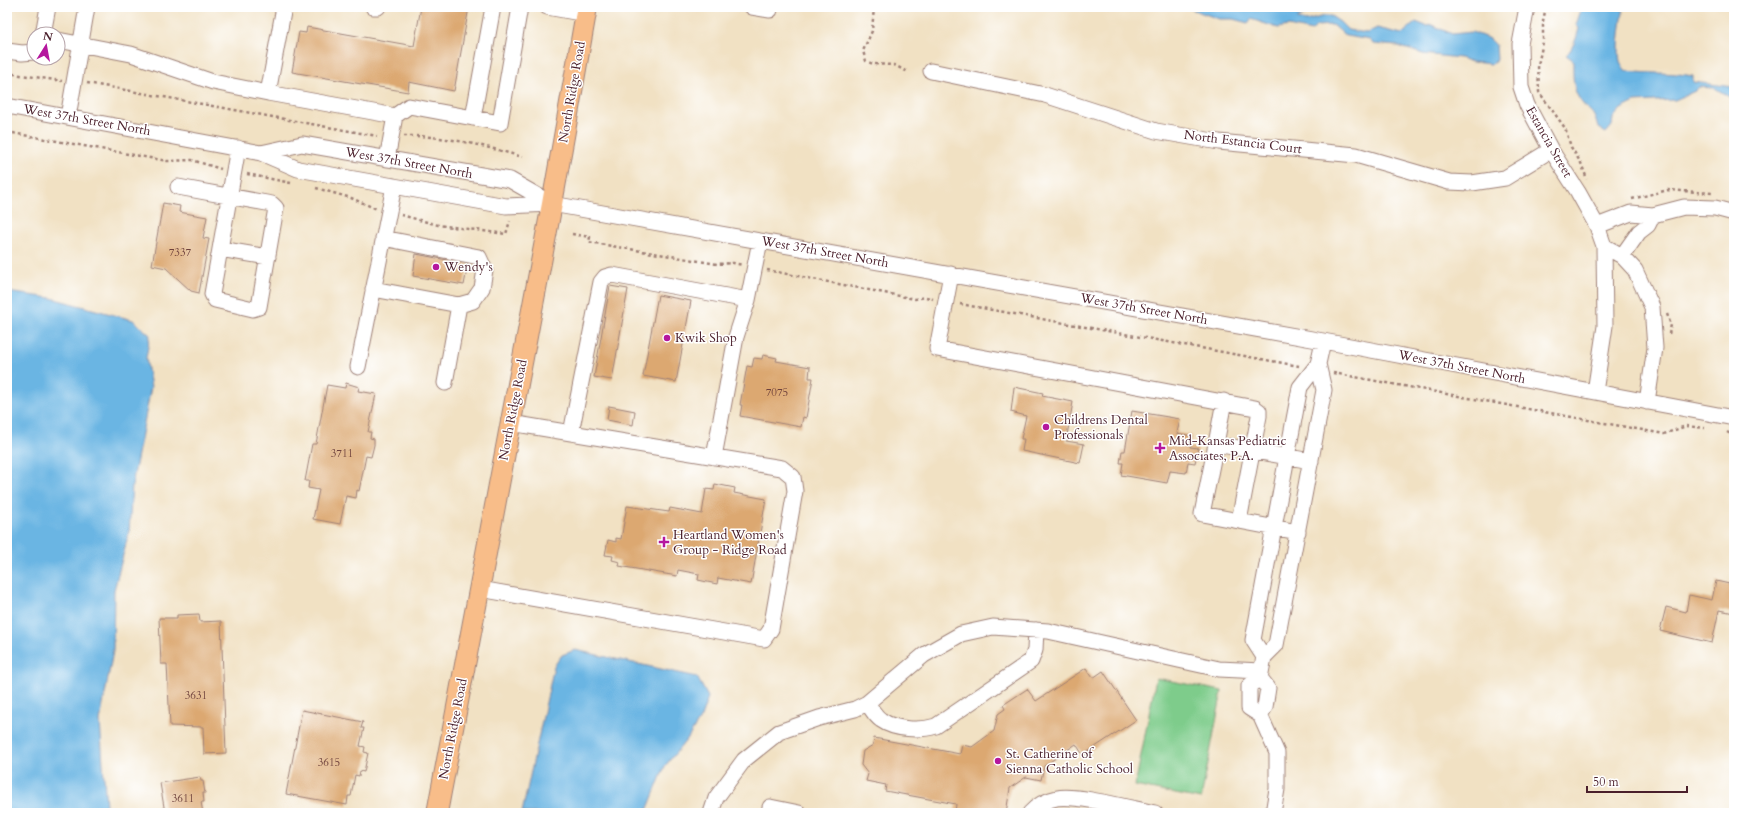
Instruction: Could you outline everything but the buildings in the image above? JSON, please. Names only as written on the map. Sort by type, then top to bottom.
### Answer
[{"type":"main road","name":"North Ridge Road","points":[[437,813],[587,11]]},
{"type":"street","points":[[44,26],[48,7]]},
{"type":"street","points":[[68,117],[87,7]]},
{"type":"street","points":[[268,93],[284,7]]},
{"type":"street","points":[[373,7],[378,7]]},
{"type":"street","points":[[474,118],[493,7]]},
{"type":"street","points":[[66,42],[131,54],[213,82],[268,93],[395,116],[410,106],[500,123],[520,7]]},
{"type":"street","points":[[547,7],[587,11]]},
{"type":"street","points":[[752,7],[770,10],[770,7]]},
{"type":"street","name":"Estancia Street","points":[[1528,7],[1520,44],[1522,87],[1527,105],[1551,150],[1578,192],[1597,226],[1604,246],[1605,326],[1595,392]]},
{"type":"street","points":[[7,50],[26,53]]},
{"type":"street","name":"North Estancia Court","points":[[931,71],[1044,95],[1156,131],[1219,142],[1356,155],[1450,182],[1472,183],[1505,178],[1551,150]]},
{"type":"street","name":"West 37th Street North","points":[[7,106],[238,148],[261,153],[298,169],[506,206],[552,204],[951,274],[1323,341],[1647,402],[1730,425]]},
{"type":"street","points":[[387,159],[395,116]]},
{"type":"street","name":"West 37th Street North","points":[[261,153],[302,144],[510,180],[552,204]]},
{"type":"street","points":[[178,187],[230,196],[272,204],[276,208],[259,307],[253,309],[215,300],[212,294],[230,196],[238,148]]},
{"type":"street","points":[[358,367],[394,186]]},
{"type":"street","points":[[1597,226],[1631,213],[1653,215],[1684,207],[1715,208],[1734,213]]},
{"type":"street","points":[[1622,256],[1639,232],[1648,226],[1653,215]]},
{"type":"street","points":[[373,289],[459,305],[473,301],[482,288],[485,270],[478,257],[383,238]]},
{"type":"street","points":[[714,457],[736,337],[748,300],[760,240]]},
{"type":"street","points":[[1604,246],[1622,256],[1639,276],[1652,307],[1655,348],[1647,402]]},
{"type":"street","points":[[220,249],[268,258]]},
{"type":"street","points":[[951,274],[937,349],[1251,406],[1259,411],[1253,451],[1239,521]]},
{"type":"street","points":[[571,433],[601,282],[605,277],[612,275],[748,300]]},
{"type":"street","points":[[445,383],[459,305]]},
{"type":"street","points":[[1262,669],[1276,645],[1288,588],[1324,390],[1318,368],[1323,341]]},
{"type":"street","points":[[1273,813],[1278,789],[1277,753],[1260,715],[1265,707],[1268,688],[1253,640],[1300,387],[1318,368]]},
{"type":"street","points":[[1224,401],[1202,514],[1298,532]]},
{"type":"street","points":[[480,589],[764,639],[771,629],[775,608],[795,491],[793,477],[782,468],[511,423]]},
{"type":"street","points":[[1216,444],[1311,461]]},
{"type":"street","points":[[1264,584],[1288,588]]},
{"type":"street","points":[[711,813],[716,798],[744,760],[779,732],[819,718],[855,709],[867,703],[924,655],[961,634],[993,627],[1036,630],[1219,669],[1262,669]]},
{"type":"street","points":[[867,703],[880,719],[889,724],[923,730],[936,726],[1031,662],[1035,650],[1036,630]]},
{"type":"street","points":[[1030,813],[1044,802],[1058,798],[1072,798],[1155,813]]},
{"type":"street","points":[[769,813],[770,806],[798,813]]},
{"type":"path","points":[[874,7],[872,31],[863,50],[866,61],[873,64],[894,65],[908,72]]},
{"type":"path","points":[[1546,7],[1543,21],[1543,42],[1538,65],[1539,92],[1565,128],[1571,147],[1581,163],[1589,183]]},
{"type":"path","points":[[7,73],[103,85],[376,136],[419,135],[494,149],[522,157]]},
{"type":"path","points":[[7,132],[167,160],[192,160],[234,172],[294,183]]},
{"type":"path","points":[[308,186],[351,198],[370,208],[438,225],[506,234],[510,221]]},
{"type":"path","points":[[1628,200],[1668,190],[1703,191],[1719,194]]},
{"type":"path","points":[[572,234],[590,237],[589,242],[717,264],[733,263],[915,299],[926,297],[1318,368],[1664,434],[1686,426],[1711,429]]},
{"type":"path","points":[[1666,310],[1671,325],[1668,340]]},
{"type":"path","points":[[1730,425],[1734,436]]},
{"type":"green space","points":[[1156,678],[1222,691],[1201,799],[1135,786]]},
{"type":"water","points":[[1165,7],[1185,7],[1176,9]]},
{"type":"water","points":[[1185,7],[1309,7],[1307,13],[1297,19],[1306,21],[1324,16],[1331,16],[1348,30],[1367,33],[1377,28],[1402,34],[1416,22],[1426,26],[1432,25],[1452,34],[1472,32],[1490,39],[1496,45],[1497,60],[1492,64],[1472,62],[1460,58],[1423,54],[1398,46],[1373,44],[1370,40],[1346,36],[1333,25],[1316,26],[1312,31],[1288,26],[1278,28],[1251,19],[1248,23],[1233,19],[1219,19]]},
{"type":"water","points":[[1582,7],[1624,7],[1619,52],[1621,64],[1626,71],[1693,76],[1693,82],[1734,87],[1734,100],[1715,88],[1699,87],[1695,91],[1675,100],[1635,102],[1621,109],[1613,118],[1612,126],[1606,133],[1598,128],[1594,117],[1577,96],[1574,81],[1573,60],[1566,55],[1573,46],[1577,35],[1579,28],[1576,25]]},
{"type":"water","points":[[7,292],[51,298],[133,320],[150,335],[146,358],[151,387],[132,485],[129,532],[114,590],[113,651],[100,721],[106,806],[103,813],[7,813]]},
{"type":"water","points":[[575,650],[697,677],[708,697],[701,717],[688,738],[665,766],[646,813],[522,813],[554,666],[562,655]]},
{"type":"place","name":"Wendy's","points":[[436,267]]},
{"type":"place","name":"Kwik Shop","points":[[667,338]]},
{"type":"place","name":"Childrens Dental Professionals","points":[[1046,427]]},
{"type":"place","name":"Mid-Kansas Pediatric Associates, P.A.","points":[[1160,448]]},
{"type":"place","name":"Heartland Women's Group - Ridge Road","points":[[664,542]]},
{"type":"place","name":"St. Catherine of Sienna Catholic School","points":[[998,761]]}]
